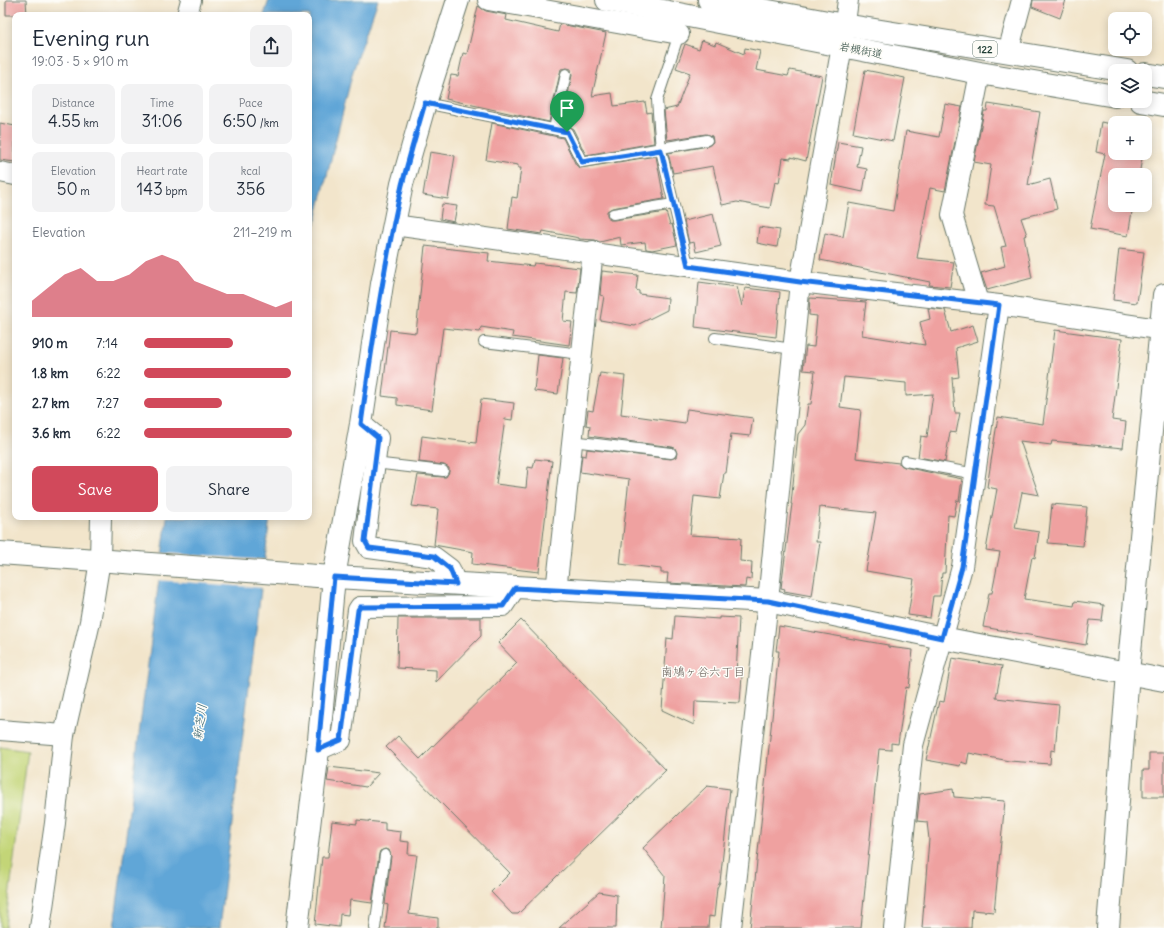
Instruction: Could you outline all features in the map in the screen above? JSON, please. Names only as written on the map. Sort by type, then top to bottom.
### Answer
[{"type":"main road","points":[[297,928],[318,750],[326,576],[361,424],[382,284],[402,184],[425,103],[458,0]]},
{"type":"main road","name":"岩槻街道","points":[[607,0],[683,24],[843,36],[1008,52],[1108,68]]},
{"type":"main road","name":"岩槻街道","points":[[709,0],[980,73],[1108,95]]},
{"type":"main road","points":[[1152,75],[1164,77]]},
{"type":"main road","points":[[1152,103],[1164,105]]},
{"type":"main road","points":[[1108,928],[1128,673],[1162,329],[1164,295]]},
{"type":"main road","points":[[0,553],[556,591],[768,601],[942,638],[1164,680]]},
{"type":"street","points":[[188,12],[191,0]]},
{"type":"street","points":[[488,0],[683,24]]},
{"type":"street","points":[[731,928],[768,601],[800,282],[848,0]]},
{"type":"street","points":[[1008,52],[1022,0]]},
{"type":"street","points":[[978,302],[952,215],[980,73]]},
{"type":"street","points":[[0,172],[12,175]]},
{"type":"street","points":[[394,225],[800,282],[978,302],[1162,329]]},
{"type":"street","points":[[556,591],[592,252]]},
{"type":"street","points":[[894,928],[913,745],[962,567],[999,305]]},
{"type":"street","points":[[361,424],[378,438],[365,541],[369,548],[434,556],[450,569],[456,584]]},
{"type":"street","points":[[40,928],[64,735],[106,560],[101,520]]},
{"type":"street","points":[[318,750],[341,740],[358,610],[360,607],[503,606],[515,588]]},
{"type":"street","points":[[0,730],[64,735]]},
{"type":"lane","points":[[683,24],[657,100],[661,150],[688,266]]},
{"type":"lane","points":[[554,129],[566,74]]},
{"type":"lane","points":[[425,103],[567,132],[582,162],[661,150],[708,140]]},
{"type":"lane","points":[[613,214],[674,204]]},
{"type":"lane","points":[[715,338],[793,349]]},
{"type":"lane","points":[[484,342],[581,354]]},
{"type":"lane","points":[[572,441],[671,453]]},
{"type":"lane","points":[[905,461],[976,474]]},
{"type":"lane","points":[[374,463],[443,471]]},
{"type":"lane","points":[[375,928],[385,855]]},
{"type":"green space","points":[[0,747],[28,751],[5,928],[0,928]]},
{"type":"water","points":[[269,0],[378,0],[353,71],[312,236],[312,12],[265,12]]},
{"type":"water","name":"新芝川","points":[[167,520],[270,520],[219,928],[114,928]]},
{"type":"pier","points":[[160,553],[267,560],[264,588],[156,580]]},
{"type":"building","points":[[6,0],[26,0],[27,12],[12,12],[12,15],[6,15]]},
{"type":"building","points":[[1033,0],[1066,0],[1060,18],[1032,7]]},
{"type":"building","points":[[478,6],[486,11],[507,15],[506,20],[558,32],[560,24],[606,33],[592,96],[612,93],[614,106],[645,102],[647,113],[651,112],[654,143],[586,155],[573,129],[562,124],[572,75],[571,69],[567,68],[561,69],[549,122],[446,99],[451,75],[458,76],[463,53],[467,54]]},
{"type":"building","points":[[702,40],[715,45],[716,42],[744,54],[745,48],[760,51],[756,70],[788,76],[790,70],[822,76],[806,161],[791,157],[791,159],[783,158],[779,183],[775,182],[770,208],[737,202],[722,205],[713,166],[673,173],[668,153],[708,146],[713,142],[712,136],[706,134],[667,140],[664,110],[677,107],[690,73],[676,68],[685,44],[699,49]]},
{"type":"building","points":[[865,70],[905,78],[893,141],[853,133]]},
{"type":"building","points":[[945,104],[962,107],[945,191],[930,188],[917,258],[954,262],[950,287],[929,285],[930,282],[820,260],[825,233],[843,237],[849,203],[893,211],[906,131],[939,137]]},
{"type":"building","points":[[988,104],[1040,112],[1028,185],[1050,179],[1057,209],[1021,218],[1027,235],[1024,236],[1032,278],[987,290],[981,273],[1005,266],[1001,247],[1006,246],[994,206],[985,205],[991,165],[974,162],[984,111],[987,111]]},
{"type":"building","points":[[1101,122],[1108,124],[1108,160],[1142,160],[1140,168],[1108,168],[1108,212],[1132,212],[1128,236],[1090,229],[1105,154],[1096,152]]},
{"type":"building","points":[[0,123],[12,125],[12,162],[0,160]]},
{"type":"building","points":[[492,123],[563,138],[576,165],[580,168],[656,156],[664,199],[612,208],[607,211],[607,215],[610,220],[614,220],[666,212],[670,225],[672,224],[677,245],[652,250],[646,249],[645,242],[621,245],[620,237],[600,242],[543,231],[542,234],[508,229],[512,197],[517,198],[521,168],[518,168],[518,165],[486,160]]},
{"type":"building","points":[[838,142],[861,146],[857,167],[867,169],[863,192],[831,185]]},
{"type":"building","points":[[430,152],[455,156],[448,199],[423,195]]},
{"type":"building","points":[[442,204],[457,206],[454,222],[440,219]]},
{"type":"building","points":[[713,214],[721,246],[696,252],[694,242],[689,243],[684,221]]},
{"type":"building","points":[[759,227],[780,230],[777,247],[757,243]]},
{"type":"building","points":[[425,246],[489,253],[488,261],[533,266],[534,263],[580,268],[577,293],[566,292],[563,321],[572,322],[569,345],[512,337],[513,332],[481,327],[480,332],[443,328],[432,410],[397,405],[397,398],[382,396],[390,330],[416,333]]},
{"type":"building","points":[[1119,249],[1144,252],[1137,303],[1113,300]]},
{"type":"building","points":[[602,271],[638,275],[636,290],[639,291],[639,294],[668,298],[667,310],[635,326],[600,320],[604,296],[600,295]]},
{"type":"building","points":[[699,282],[737,287],[742,306],[745,288],[780,292],[776,337],[695,327]]},
{"type":"building","points":[[810,298],[866,302],[862,335],[925,345],[920,322],[930,319],[928,308],[945,310],[951,332],[973,325],[978,341],[956,348],[959,377],[952,378],[955,413],[960,413],[956,433],[950,432],[945,462],[918,457],[921,436],[927,437],[933,394],[906,396],[906,383],[844,377],[840,407],[861,410],[856,458],[899,463],[904,467],[962,479],[959,501],[957,500],[954,516],[948,515],[945,573],[942,573],[940,596],[933,596],[930,618],[908,615],[914,579],[866,571],[876,513],[820,507],[816,542],[820,542],[812,596],[784,591],[785,589],[781,588],[792,504],[798,434],[805,425],[808,404],[811,404],[815,371],[803,370],[806,346],[814,347],[817,316],[809,315]]},
{"type":"building","points":[[1055,330],[1122,339],[1112,420],[1126,422],[1123,448],[1052,441],[1051,445],[1020,441],[1039,495],[1022,492],[1015,528],[1039,532],[1035,558],[1032,557],[1024,599],[1074,606],[1075,601],[1104,605],[1102,621],[1090,620],[1086,645],[983,627],[989,593],[992,593],[1000,552],[986,550],[997,489],[987,487],[998,417],[1043,424]]},
{"type":"building","points":[[538,355],[563,358],[558,394],[534,391]]},
{"type":"building","points":[[600,373],[625,376],[621,414],[685,423],[687,409],[753,418],[750,436],[731,434],[726,473],[724,473],[720,499],[694,496],[690,535],[741,538],[740,561],[752,562],[751,580],[746,579],[745,587],[667,583],[668,573],[661,573],[661,569],[620,564],[629,479],[580,472],[582,455],[586,456],[587,449],[671,459],[676,457],[677,453],[675,448],[672,447],[589,436],[590,426],[586,425],[588,410],[593,411]]},
{"type":"building","points":[[481,399],[514,403],[512,420],[505,419],[496,484],[526,488],[528,467],[533,468],[535,459],[552,461],[539,572],[472,564],[473,552],[434,545],[438,509],[412,506],[418,475],[446,477],[449,472],[449,468],[444,465],[419,462],[422,436],[476,443]]},
{"type":"building","points":[[1052,504],[1087,507],[1083,546],[1048,543]]},
{"type":"building","points":[[675,616],[719,619],[719,617],[739,618],[736,675],[742,676],[740,703],[695,701],[694,725],[662,710],[667,638],[673,639]]},
{"type":"building","points":[[398,618],[481,618],[481,636],[436,682],[436,670],[397,668]]},
{"type":"building","points":[[521,620],[666,770],[518,914],[512,914],[491,892],[510,873],[386,747],[398,736],[420,759],[517,663],[498,643]]},
{"type":"building","points":[[779,626],[888,645],[888,647],[913,650],[909,688],[906,687],[898,744],[891,743],[891,750],[879,749],[861,928],[750,928],[779,651],[776,651]]},
{"type":"building","points":[[952,658],[1002,666],[996,698],[1059,705],[1055,751],[1051,750],[1050,764],[1009,761],[969,753],[967,764],[961,762],[960,766],[926,760],[939,701],[944,702]]},
{"type":"building","points":[[1149,753],[1164,753],[1164,797],[1143,797],[1143,770],[1149,770]]},
{"type":"building","points":[[329,767],[379,773],[366,787],[327,781]]},
{"type":"building","points":[[707,786],[730,789],[720,882],[717,888],[714,917],[709,916],[708,928],[661,928],[665,876],[643,848]]},
{"type":"building","points":[[953,789],[954,797],[1005,801],[994,912],[972,910],[971,928],[922,928],[929,839],[927,822],[917,821],[920,794]]},
{"type":"building","points":[[357,820],[385,823],[385,830],[401,832],[400,841],[409,842],[408,854],[417,855],[409,914],[438,918],[438,928],[385,928],[388,905],[385,904],[391,856],[389,850],[385,849],[380,851],[379,854],[372,903],[350,900],[348,915],[340,914],[339,927],[315,924],[322,857],[328,857],[332,821],[357,824]]},
{"type":"building","points":[[599,892],[617,895],[616,928],[559,928]]},
{"type":"district","name":"南鳩ヶ谷六丁目","points":[[703,672]]},
{"type":"route","points":[[425,103],[567,132],[582,162],[661,150],[688,266],[800,282],[999,305],[962,567],[942,638],[768,601],[515,588],[503,606],[360,607],[358,610],[341,740],[318,750],[334,577],[456,584],[450,569],[434,556],[369,548],[365,541],[378,438],[361,424],[382,284],[402,184],[425,103]]}]
